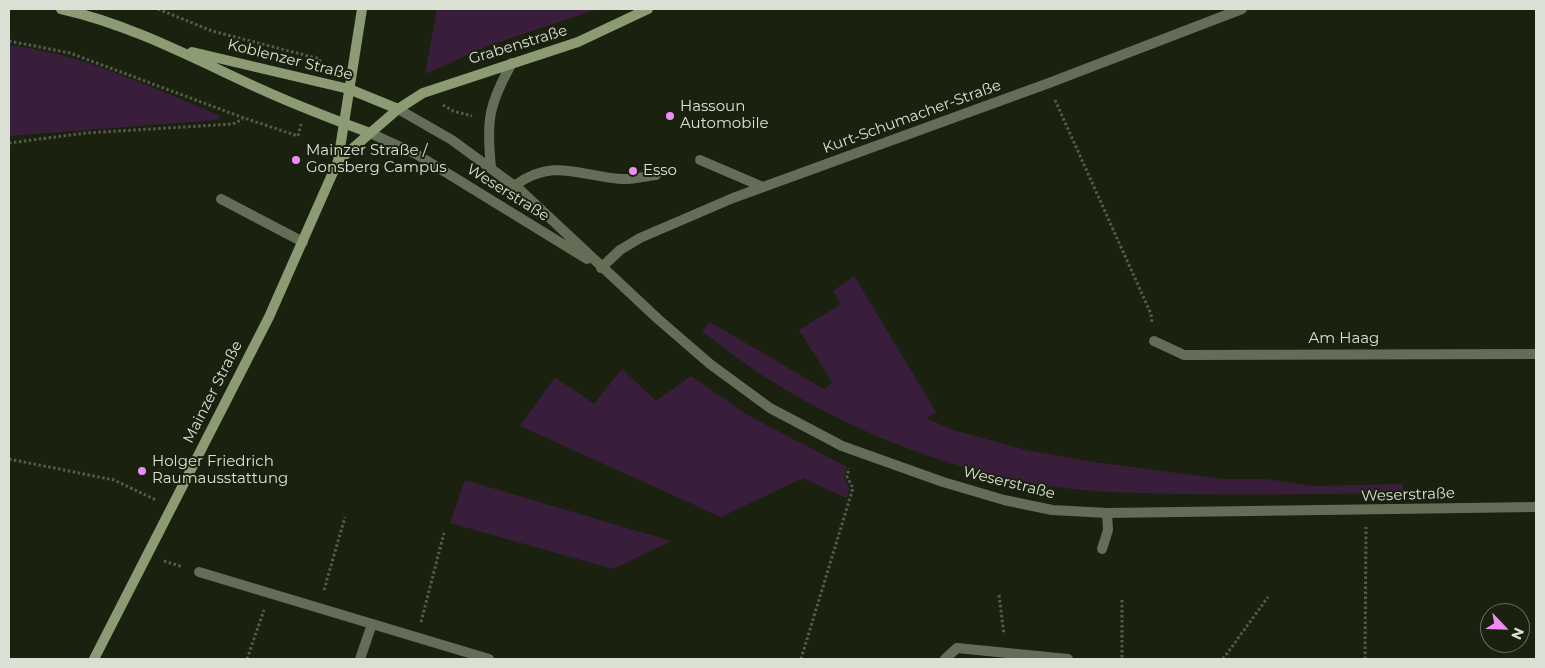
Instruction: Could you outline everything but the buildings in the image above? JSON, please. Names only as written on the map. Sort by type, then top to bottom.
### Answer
[{"type":"main road","name":"Koblenzer Straße","points":[[61,9],[123,28],[172,48],[258,88],[370,133]]},
{"type":"main road","name":"Mainzer Straße","points":[[94,659],[265,326],[338,161],[362,9]]},
{"type":"main road","name":"Grabenstraße","points":[[370,133],[412,98],[433,88],[578,42],[648,9]]},
{"type":"main road","name":"Koblenzer Straße","points":[[172,48],[349,89],[398,109]]},
{"type":"main road","name":"Mainzer Straße","points":[[338,161],[370,133]]},
{"type":"street","name":"Kurt-Schumacher-Straße","points":[[601,268],[620,250],[640,238],[763,187],[1049,83],[1242,9]]},
{"type":"street","points":[[491,167],[488,120],[499,86],[512,63]]},
{"type":"street","name":"Weserstraße","points":[[398,109],[441,133],[491,167],[541,209],[601,268],[710,364],[770,408],[842,446],[943,482],[1004,500],[1052,510],[1107,513],[1536,508]]},
{"type":"street","name":"Weserstraße","points":[[370,133],[416,154],[601,268]]},
{"type":"street","points":[[700,160],[763,187]]},
{"type":"street","points":[[514,186],[528,176],[553,169],[622,179],[656,175]]},
{"type":"street","points":[[221,199],[303,242]]},
{"type":"street","name":"Am Haag","points":[[1154,341],[1184,355],[1536,354]]},
{"type":"street","points":[[1102,550],[1108,530],[1107,513]]},
{"type":"street","points":[[200,572],[489,659]]},
{"type":"street","points":[[360,659],[372,624]]},
{"type":"street","points":[[945,659],[957,648],[1068,659]]},
{"type":"path","points":[[158,9],[212,31],[320,60]]},
{"type":"path","points":[[9,41],[70,53],[244,118],[298,136],[301,123]]},
{"type":"path","points":[[1049,83],[1151,314],[1154,341]]},
{"type":"path","points":[[443,105],[453,111],[478,118]]},
{"type":"path","points":[[9,142],[86,133],[233,124],[244,118]]},
{"type":"path","points":[[9,459],[114,480],[170,508]]},
{"type":"path","points":[[801,659],[853,488],[847,477],[851,463]]},
{"type":"path","points":[[1364,511],[1367,529],[1365,659]]},
{"type":"path","points":[[319,608],[345,517]]},
{"type":"path","points":[[417,637],[444,533]]},
{"type":"path","points":[[164,562],[187,568]]},
{"type":"path","points":[[247,659],[270,593]]},
{"type":"path","points":[[999,594],[1006,653]]},
{"type":"path","points":[[1224,659],[1268,597]]},
{"type":"path","points":[[1122,600],[1122,659]]},
{"type":"shaded area","points":[[437,9],[598,9],[493,44],[425,74]]},
{"type":"shaded area","points":[[9,45],[37,49],[91,64],[221,116],[216,120],[9,136]]},
{"type":"shaded area","points":[[854,276],[936,412],[926,418],[953,430],[1026,450],[1093,462],[1223,479],[1267,479],[1312,486],[1403,484],[1403,493],[1179,494],[1121,492],[1044,485],[992,475],[959,466],[894,443],[832,415],[764,376],[702,331],[710,322],[824,389],[832,382],[799,330],[841,304],[833,291]]},
{"type":"shaded area","points":[[622,369],[656,401],[691,376],[751,417],[847,467],[844,477],[850,490],[846,498],[803,478],[721,517],[520,426],[555,377],[594,404]]},
{"type":"shaded area","points":[[465,480],[671,541],[613,569],[450,523]]},
{"type":"place","name":"Hassoun Automobile","points":[[670,116]]},
{"type":"place","name":"Mainzer Straße / Gonsberg Campus","points":[[296,160]]},
{"type":"place","name":"Esso","points":[[633,171]]},
{"type":"place","name":"Holger Friedrich Raumausstattung","points":[[142,471]]}]
